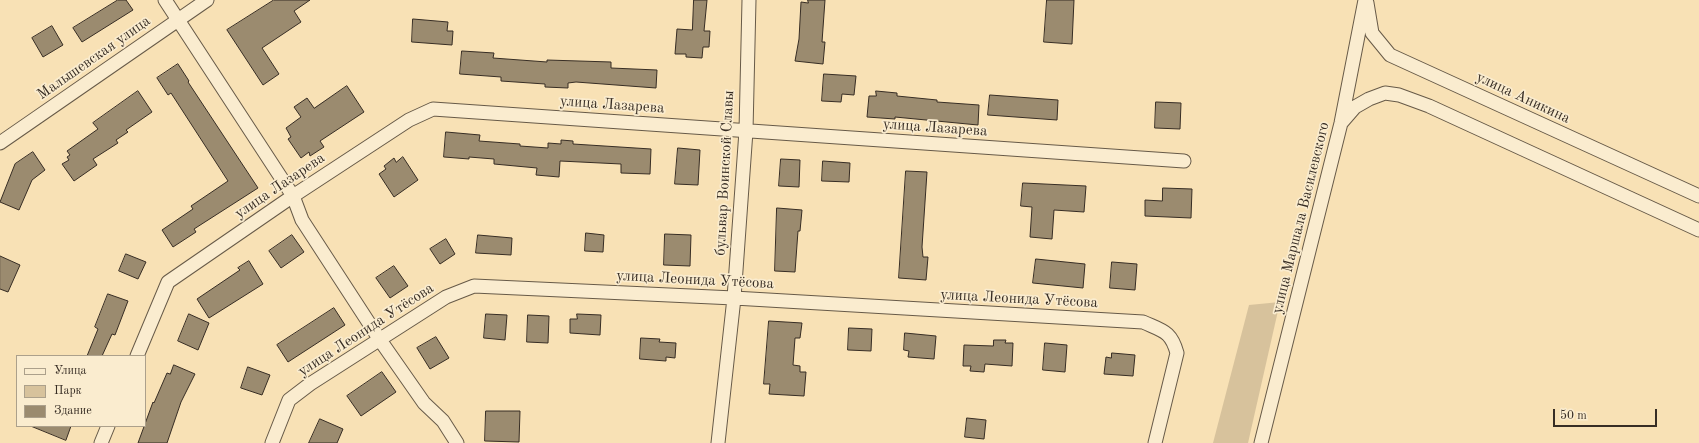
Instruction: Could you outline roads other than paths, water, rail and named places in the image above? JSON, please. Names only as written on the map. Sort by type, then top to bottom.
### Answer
[{"type":"street","points":[[165,0],[293,196],[302,220],[380,340],[424,403],[443,421],[457,443]]},
{"type":"street","name":"Малышевская улица","points":[[0,143],[207,0]]},
{"type":"street","name":"бульвар Воинской Славы","points":[[718,443],[734,298],[746,131],[749,0]]},
{"type":"street","name":"улица Маршала Василевского","points":[[1261,443],[1341,123],[1366,0]]},
{"type":"street","name":"улица Аникина","points":[[1366,0],[1372,33],[1390,55],[1699,196]]},
{"type":"street","points":[[1341,123],[1354,108],[1369,99],[1385,93],[1399,95],[1429,106],[1699,230]]},
{"type":"street","name":"улица Лазарева","points":[[137,355],[168,282],[293,196],[409,120],[433,109],[1184,161]]},
{"type":"street","name":"улица Леонида Утёсова","points":[[272,443],[289,400],[310,384],[446,296],[474,286],[734,298],[1143,322],[1164,331],[1174,340],[1178,353],[1155,443]]},
{"type":"street","points":[[101,443],[108,427]]}]
